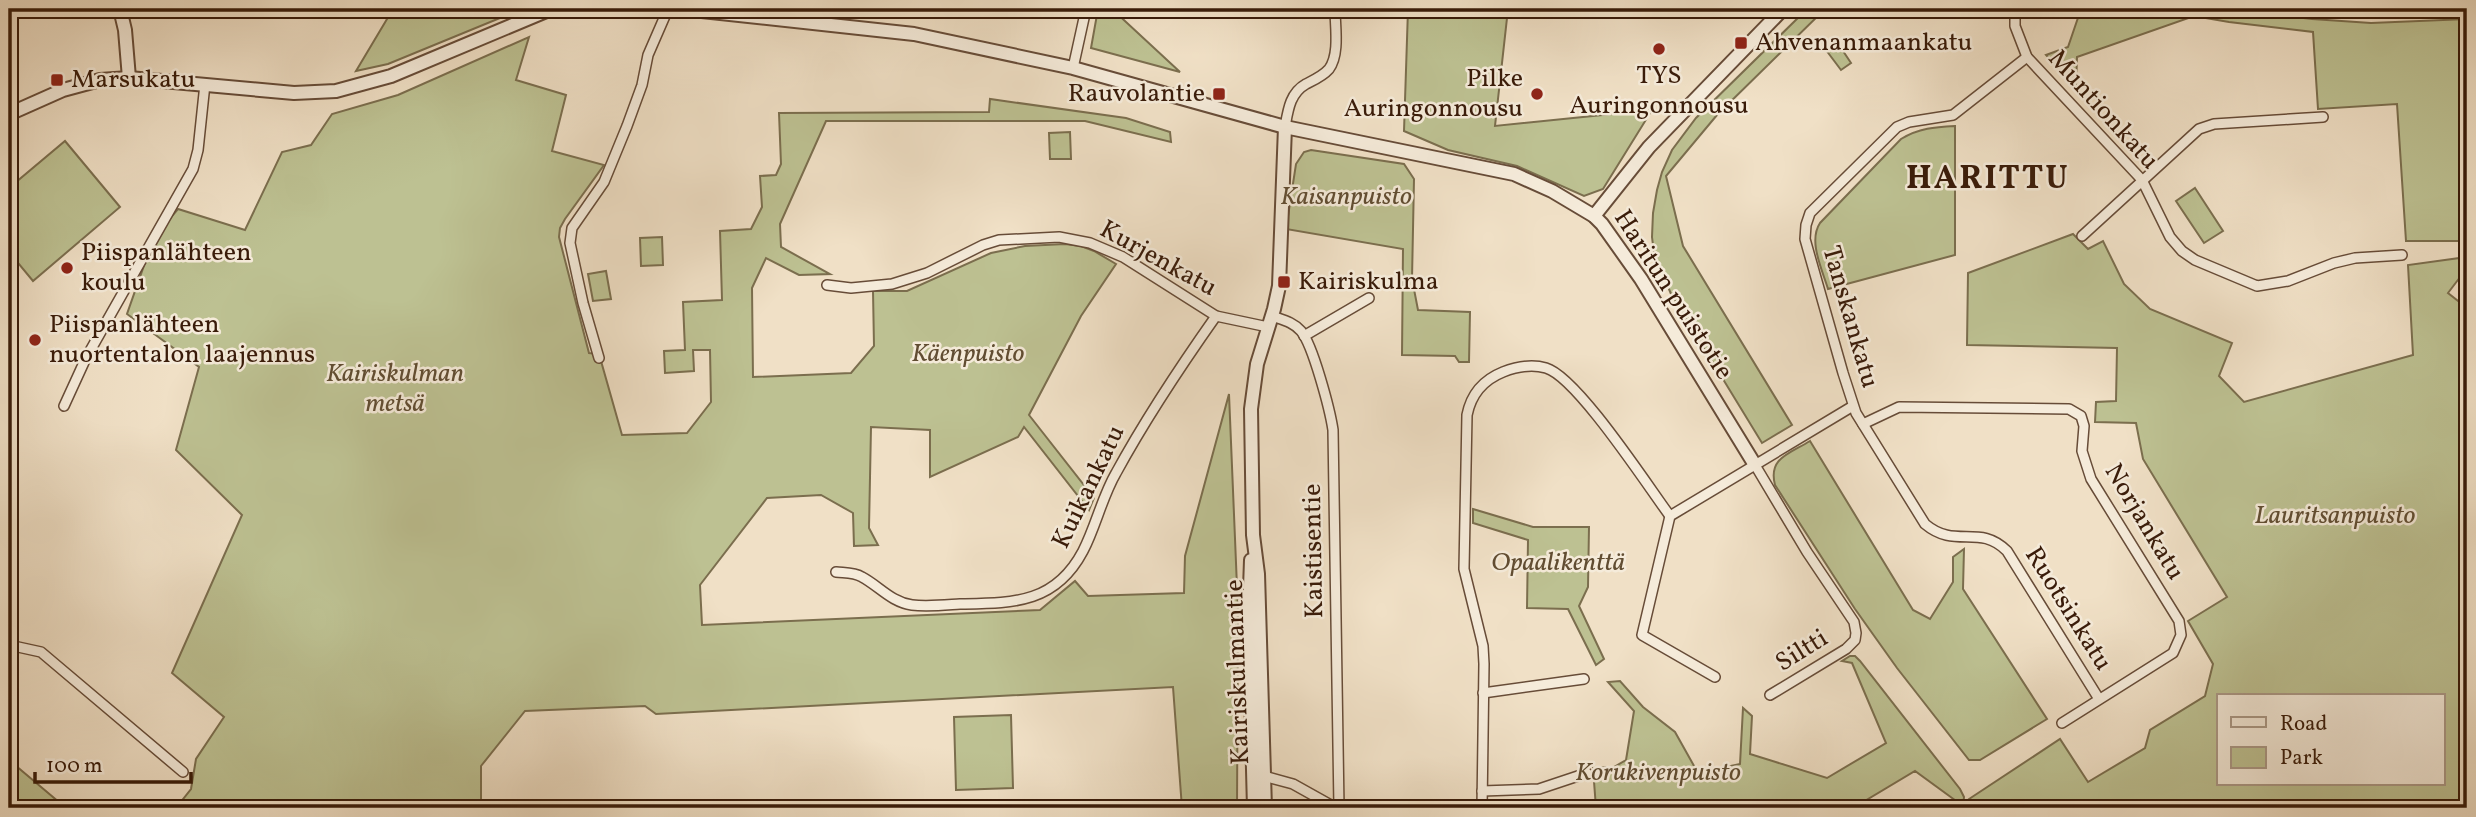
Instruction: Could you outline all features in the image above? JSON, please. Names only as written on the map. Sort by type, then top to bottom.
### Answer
[{"type":"street","points":[[120,9],[125,30],[129,78]]},
{"type":"street","points":[[9,114],[63,90],[100,80],[129,78],[294,93],[337,91],[391,76],[551,9]]},
{"type":"street","points":[[599,358],[570,243],[572,228],[604,183],[628,126],[642,85],[648,55],[668,9]]},
{"type":"street","name":"Haritun puistotie","points":[[683,9],[914,34],[1073,68],[1286,127],[1514,174],[1552,191],[1594,216],[1641,279],[1807,552],[1852,617],[1856,627],[1854,640]]},
{"type":"street","points":[[1073,68],[1086,9]]},
{"type":"street","points":[[1286,127],[1291,101],[1296,93],[1330,68],[1334,57],[1335,9]]},
{"type":"street","points":[[1594,216],[1649,147],[1783,9]]},
{"type":"street","name":"Muntionkatu","points":[[2015,9],[2015,26],[2027,57],[2142,180],[2170,237],[2182,251],[2195,260],[2257,286],[2288,281],[2355,258],[2402,255]]},
{"type":"street","name":"Tanskankatu","points":[[1855,410],[1805,239],[1810,214],[1897,127],[1909,122],[1953,115],[2027,57]]},
{"type":"street","points":[[64,406],[86,358],[193,169],[198,150],[205,84]]},
{"type":"street","points":[[2082,236],[2190,135],[2205,126],[2323,117]]},
{"type":"street","name":"Kairiskulmantie","points":[[1265,808],[1260,774],[1250,617],[1254,535],[1251,409],[1257,364],[1279,286],[1286,127]]},
{"type":"street","name":"Kurjenkatu","points":[[827,285],[852,288],[892,284],[927,273],[983,245],[999,240],[1059,237],[1090,243],[1123,257],[1216,316],[1270,322]]},
{"type":"street","points":[[1270,322],[1292,324],[1304,336],[1369,298]]},
{"type":"street","name":"Kuikankatu","points":[[836,572],[863,577],[888,596],[912,605],[1007,603],[1037,597],[1055,585],[1067,576],[1084,550],[1113,478],[1147,417],[1216,316]]},
{"type":"street","name":"Kaistisentie","points":[[1304,336],[1333,430],[1337,808]]},
{"type":"street","points":[[1482,808],[1483,646],[1464,569],[1467,415],[1471,399],[1482,385],[1497,375],[1521,367],[1545,368],[1560,375],[1586,403],[1670,516]]},
{"type":"street","name":"Norjankatu","points":[[1863,424],[1899,407],[2069,409],[2081,416],[2084,426],[2082,451],[2091,479],[2179,621],[2181,635],[2173,653],[2062,723]]},
{"type":"street","points":[[1715,677],[1642,635],[1670,516],[1855,410]]},
{"type":"street","name":"Ruotsinkatu","points":[[1855,410],[1925,524],[1946,537],[1982,537],[1998,541],[2007,551],[2099,699]]},
{"type":"street","name":"Siltti","points":[[1770,695],[1846,649],[1854,640]]},
{"type":"street","points":[[9,645],[41,652],[183,772]]},
{"type":"street","points":[[1483,693],[1584,679]]},
{"type":"street","points":[[1482,791],[1539,789],[1587,773]]},
{"type":"street","points":[[1260,774],[1293,784],[1337,808]]},
{"type":"street","name":"Kairiskulmantie","points":[[1254,808],[1260,774]]},
{"type":"green space","points":[[393,9],[522,9],[388,64],[356,71]]},
{"type":"green space","points":[[1098,9],[1112,9],[1180,72],[1091,48]]},
{"type":"green space","points":[[1408,9],[1508,9],[1495,126],[1652,110],[1603,189],[1584,196],[1517,166],[1448,150],[1404,131]]},
{"type":"green space","points":[[1807,9],[1825,9],[1717,115],[1666,176],[1683,246],[1792,425],[1762,443],[1671,294],[1654,253],[1653,213],[1662,172],[1672,150],[1696,118]]},
{"type":"green space","points":[[2081,9],[2225,9],[2371,23],[2467,19],[2467,241],[2406,241],[2397,104],[2318,109],[2313,32],[2194,16],[2077,57],[2076,87],[2046,55],[2068,47]]},
{"type":"green space","name":"Kairiskulman metsä","points":[[529,37],[516,80],[566,95],[552,151],[604,165],[565,219],[559,237],[589,353],[599,354],[622,435],[687,433],[711,402],[710,350],[693,350],[694,371],[665,373],[664,351],[685,350],[683,302],[722,300],[720,231],[751,229],[762,207],[760,176],[776,175],[781,164],[779,113],[989,112],[990,99],[1126,118],[1170,132],[1171,142],[1085,121],[826,121],[780,224],[781,247],[830,274],[799,275],[766,258],[752,288],[753,377],[851,373],[874,346],[873,291],[907,291],[991,253],[1025,246],[1081,246],[1116,264],[1081,316],[1029,415],[1094,498],[1089,510],[1024,427],[1018,437],[930,477],[930,430],[871,427],[869,528],[878,545],[854,546],[853,513],[821,495],[767,498],[700,585],[702,625],[1040,610],[1075,581],[1088,596],[1184,593],[1185,556],[1229,394],[1238,611],[1237,808],[1182,808],[1173,687],[656,714],[645,706],[525,711],[481,766],[481,808],[176,808],[191,789],[196,759],[224,717],[172,673],[242,515],[176,450],[199,367],[127,314],[154,237],[178,209],[245,230],[282,152],[311,145],[332,114],[398,95]]},
{"type":"green space","points":[[1837,42],[1851,63],[1841,70],[1826,50]]},
{"type":"green space","points":[[1955,126],[1955,255],[1828,289],[1816,247],[1815,238],[1820,223],[1901,139],[1921,130]]},
{"type":"green space","points":[[1070,132],[1071,159],[1050,159],[1049,133]]},
{"type":"green space","points":[[65,141],[120,207],[33,281],[9,252],[9,188]]},
{"type":"green space","name":"Kaisanpuisto","points":[[1311,150],[1404,164],[1414,179],[1412,279],[1418,310],[1470,312],[1469,362],[1459,362],[1455,356],[1402,355],[1403,249],[1286,229],[1296,164],[1304,152]]},
{"type":"green space","points":[[2195,188],[2223,231],[2204,243],[2176,201]]},
{"type":"green space","name":"Lauritsanpuisto","points":[[2073,234],[2088,249],[2103,241],[2124,284],[2150,309],[2232,343],[2219,376],[2244,402],[2413,355],[2408,265],[2467,257],[2467,268],[2448,293],[2467,308],[2467,787],[2457,808],[1973,808],[1969,799],[2060,739],[2088,782],[2145,748],[2150,730],[2205,696],[2213,664],[2188,621],[2227,597],[2143,459],[2136,423],[2095,422],[2096,402],[2116,401],[2117,348],[1967,345],[1968,273]]},
{"type":"green space","points":[[662,237],[663,265],[641,266],[640,238]]},
{"type":"green space","points":[[606,271],[611,299],[593,301],[588,274]]},
{"type":"green space","points":[[1810,441],[1913,610],[1930,619],[1953,582],[1953,557],[1964,549],[1963,589],[2047,719],[1980,760],[1969,760],[1855,609],[1775,485],[1777,463]]},
{"type":"green space","name":"Opaalikenttä","points":[[1473,509],[1533,527],[1589,527],[1588,587],[1579,606],[1604,659],[1596,665],[1568,609],[1527,608],[1528,540],[1473,523]]},
{"type":"green space","name":"Korukivenpuisto","points":[[1855,656],[1860,661],[1960,789],[1964,797],[1963,806],[1915,771],[1853,808],[1756,808],[1747,804],[1747,808],[1737,808],[1736,804],[1709,803],[1700,808],[1596,808],[1593,768],[1614,767],[1626,760],[1634,711],[1608,682],[1620,681],[1643,707],[1675,732],[1698,773],[1740,764],[1743,708],[1752,716],[1750,754],[1827,778],[1886,743],[1852,663],[1842,661]]},
{"type":"green space","points":[[1011,715],[1013,788],[956,790],[954,717]]},
{"type":"green space","points":[[9,760],[66,808],[9,808]]},
{"type":"place","name":"Ahvenanmaankatu","points":[[1741,43]]},
{"type":"place","name":"TYS Auringonnousu","points":[[1659,49]]},
{"type":"place","name":"Marsukatu","points":[[57,80]]},
{"type":"place","name":"Rauvolantie","points":[[1219,94]]},
{"type":"place","name":"Pilke Auringonnousu","points":[[1537,94]]},
{"type":"place","name":"Piispanlähteen koulu","points":[[67,268]]},
{"type":"place","name":"Kairiskulma","points":[[1284,282]]},
{"type":"place","name":"Piispanlähteen nuortentalon laajennus","points":[[35,340]]},
{"type":"district","name":"HARITTU","points":[[1988,180]]},
{"type":"park label","name":"Käenpuisto","points":[[968,354]]}]
